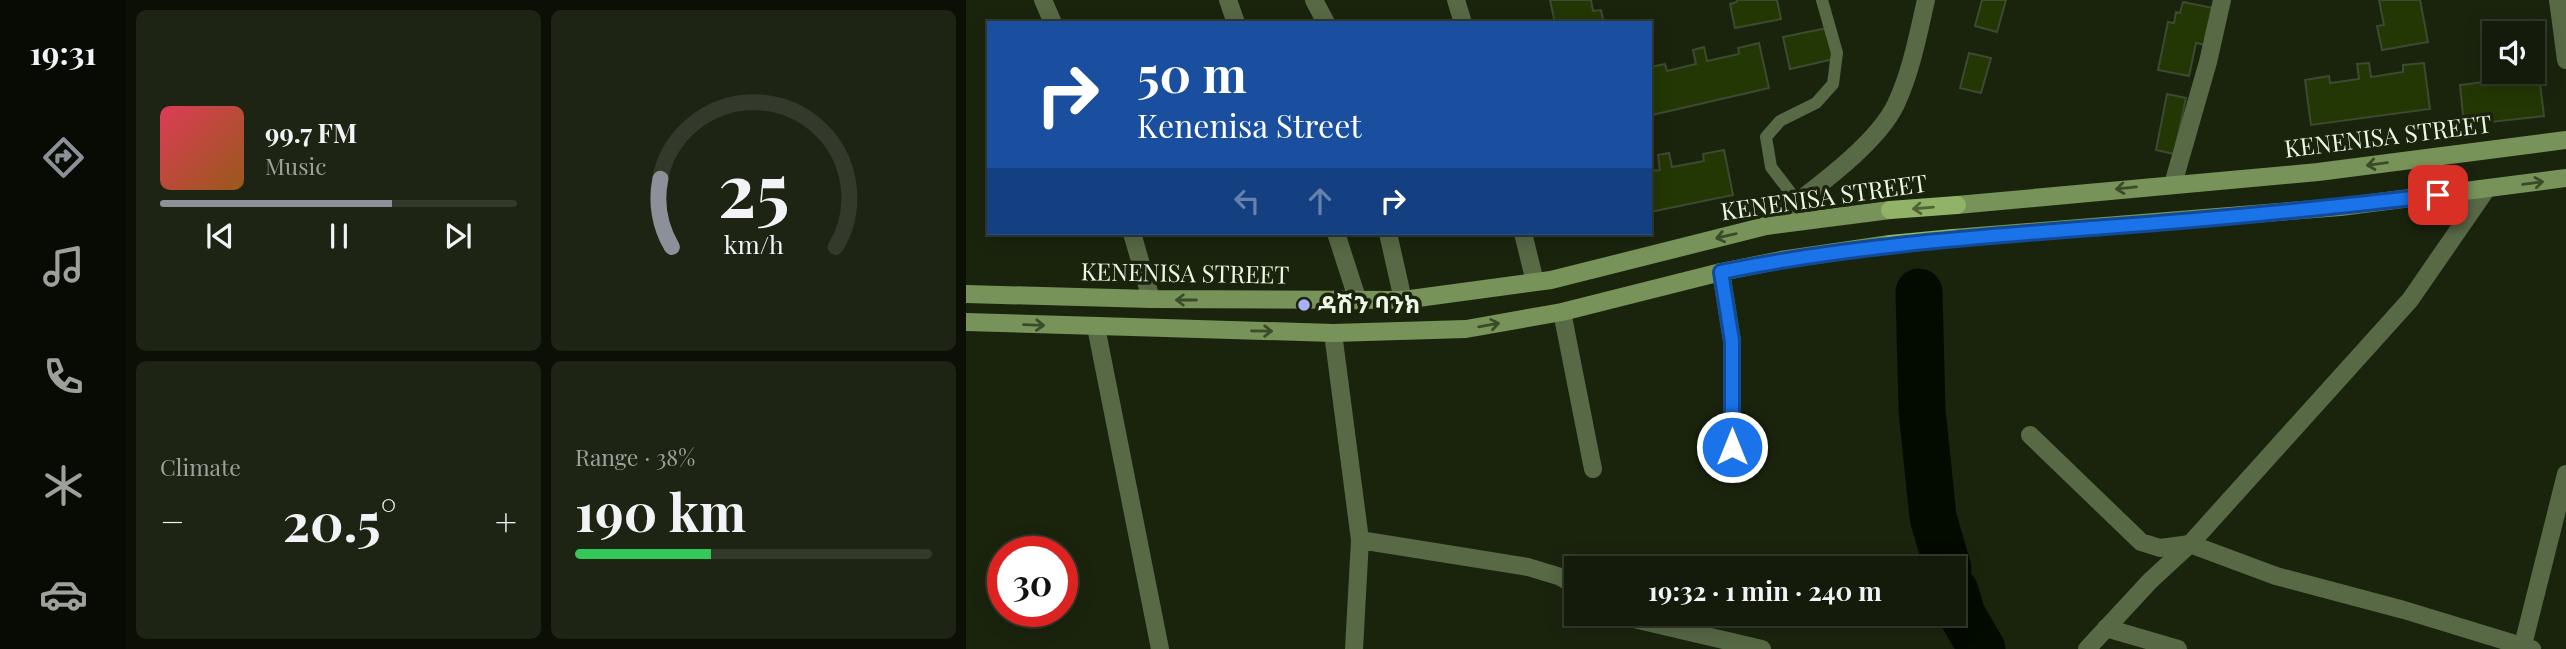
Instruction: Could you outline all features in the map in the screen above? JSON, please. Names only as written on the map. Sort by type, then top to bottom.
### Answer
[{"type":"main road","name":"KENENISA STREET","points":[[966,294],[1151,299],[1403,300],[1535,282],[1766,226],[1890,210],[2318,172],[2566,140]]},
{"type":"main road","points":[[966,322],[1333,333],[1466,329],[1562,312],[1721,272],[1890,244],[2340,207],[2566,178]]},
{"type":"street","points":[[1043,0],[1052,21]]},
{"type":"street","points":[[1228,0],[1235,21]]},
{"type":"street","points":[[1314,0],[1325,21]]},
{"type":"street","points":[[1456,0],[1462,21]]},
{"type":"street","points":[[1766,226],[1875,137],[1896,105],[1914,53],[1926,0]]},
{"type":"street","points":[[2173,184],[2208,62],[2222,0]]},
{"type":"street","points":[[2558,0],[2566,60]]},
{"type":"street","points":[[2087,649],[2190,544],[2410,300],[2487,190]]},
{"type":"street","points":[[1133,235],[1151,299]]},
{"type":"street","points":[[1337,235],[1358,301]]},
{"type":"street","points":[[1388,235],[1403,300]]},
{"type":"street","points":[[1523,235],[1535,282]]},
{"type":"street","points":[[1721,272],[1732,341],[1732,447]]},
{"type":"street","points":[[1562,312],[1593,470]]},
{"type":"street","points":[[1096,327],[1160,649]]},
{"type":"street","points":[[1333,333],[1360,540],[1354,649]]},
{"type":"street","points":[[2029,435],[2141,542],[2160,548],[2190,544],[2276,576],[2528,647],[2566,474]]},
{"type":"street","points":[[1360,540],[1528,566],[1564,579]]},
{"type":"street","points":[[1664,626],[1762,649]]},
{"type":"street","points":[[2106,628],[2178,649]]},
{"type":"lane","points":[[1797,201],[1771,167],[1766,137],[1780,121],[1816,103],[1833,83],[1837,54],[1822,0]]},
{"type":"building","points":[[1550,0],[1591,0],[1593,11],[1601,10],[1604,21],[1555,21]]},
{"type":"building","points":[[1737,0],[1777,0],[1781,19],[1735,28],[1730,4]]},
{"type":"building","points":[[1982,0],[2006,0],[1997,32],[1975,26]]},
{"type":"building","points":[[2379,0],[2420,0],[2428,42],[2382,50],[2377,26],[2384,25]]},
{"type":"building","points":[[2183,2],[2213,8],[2205,45],[2196,43],[2189,76],[2158,70],[2168,22],[2174,23],[2176,12],[2180,13]]},
{"type":"building","points":[[1827,28],[1834,59],[1790,69],[1783,37]]},
{"type":"building","points":[[1759,43],[1769,88],[1652,115],[1652,67],[1665,64],[1667,71],[1696,64],[1693,50],[1704,47],[1707,61],[1739,54],[1738,48]]},
{"type":"building","points":[[1969,53],[1991,58],[1981,93],[1960,88]]},
{"type":"building","points":[[2369,63],[2371,77],[2403,72],[2403,65],[2424,63],[2430,109],[2311,125],[2305,80],[2329,76],[2330,83],[2359,79],[2357,64]]},
{"type":"building","points":[[2482,82],[2540,84],[2544,116],[2464,125],[2460,85]]},
{"type":"building","points":[[2167,94],[2186,98],[2174,154],[2156,150]]},
{"type":"building","points":[[1724,150],[1733,195],[1652,212],[1652,171],[1660,170],[1658,155],[1669,153],[1672,167],[1704,161],[1703,154]]},
{"type":"waterway","points":[[1919,292],[1922,410],[1933,517],[1944,556]]},
{"type":"waterway","points":[[1966,622],[1982,649]]},
{"type":"place","name":"ዳሽን ባንክ","points":[[1304,305]]},
{"type":"route","points":[[1732,447],[1732,341],[1721,272],[1890,244],[2340,207],[2438,195]]}]
